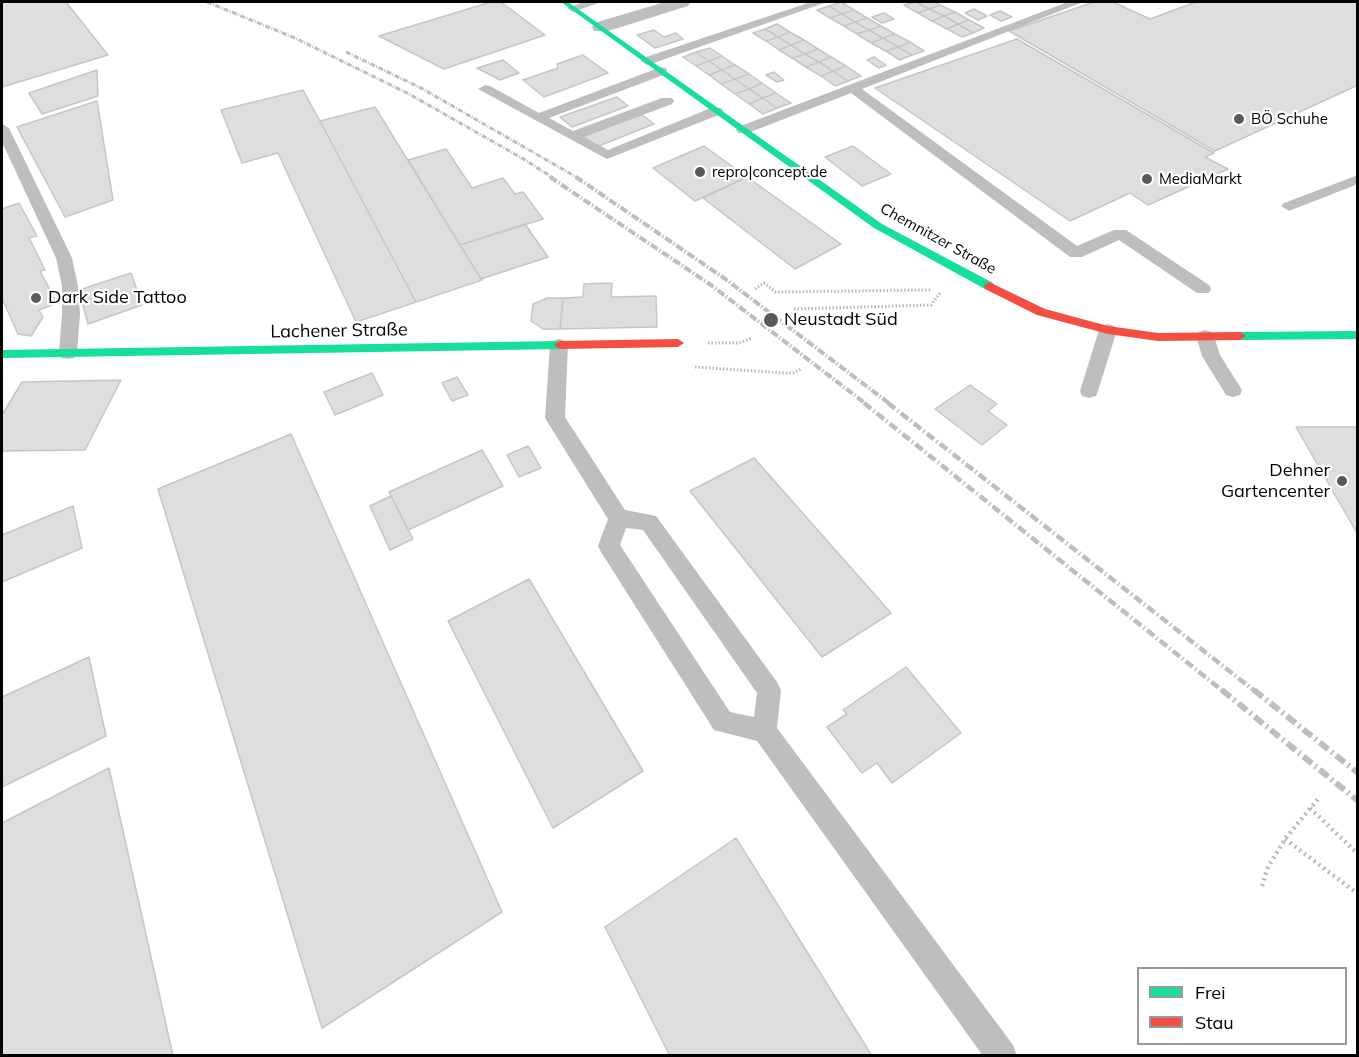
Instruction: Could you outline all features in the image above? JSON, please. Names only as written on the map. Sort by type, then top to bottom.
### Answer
[{"type":"street","points":[[601,27],[682,2]]},
{"type":"street","name":"Chemnitzer Straße","points":[[569,5],[878,226],[941,262],[1041,312],[1108,330],[1158,337],[1358,335]]},
{"type":"street","name":"Lachener Straße","points":[[2,354],[678,343]]},
{"type":"lane","points":[[569,5],[595,2]]},
{"type":"lane","points":[[647,61],[821,2]]},
{"type":"lane","points":[[743,130],[1077,2]]},
{"type":"lane","points":[[538,118],[661,71]]},
{"type":"lane","points":[[638,80],[694,120]]},
{"type":"lane","points":[[853,88],[1076,253],[1120,232],[1203,289]]},
{"type":"lane","points":[[485,89],[607,155],[716,111]]},
{"type":"lane","points":[[573,136],[668,101]]},
{"type":"lane","points":[[2,128],[64,258],[70,286],[71,314],[68,353]]},
{"type":"lane","points":[[1289,206],[1352,182],[1358,198]]},
{"type":"lane","points":[[1089,391],[1108,330]]},
{"type":"lane","points":[[1205,336],[1211,356],[1233,390]]},
{"type":"lane","points":[[559,345],[555,418],[619,518],[649,522],[769,690],[764,731]]},
{"type":"lane","points":[[619,518],[609,546],[723,723],[764,731],[1002,1056]]},
{"type":"path","points":[[755,289],[764,284],[776,292],[942,290]]},
{"type":"path","points":[[794,309],[932,305]]},
{"type":"path","points":[[678,343],[739,343],[752,338]]},
{"type":"path","points":[[684,366],[784,373],[793,373],[801,369]]},
{"type":"path","points":[[1262,886],[1268,867],[1285,839],[1318,799]]},
{"type":"path","points":[[1310,808],[1358,854]]},
{"type":"path","points":[[1285,839],[1358,894]]},
{"type":"building","points":[[2,2],[66,2],[108,55],[2,87]]},
{"type":"building","points":[[491,2],[501,2],[545,35],[444,69],[379,36]]},
{"type":"building","points":[[841,2],[854,10],[842,14],[829,6]]},
{"type":"building","points":[[916,2],[935,2],[940,5],[929,9]]},
{"type":"building","points":[[916,2],[929,9],[918,13],[904,5]]},
{"type":"building","points":[[1094,2],[1113,2],[1150,19],[1196,2],[1358,2],[1358,85],[1215,151],[1009,31]]},
{"type":"building","points":[[940,5],[955,12],[944,16],[929,9]]},
{"type":"building","points":[[829,6],[842,14],[830,18],[817,10]]},
{"type":"building","points":[[929,9],[944,16],[932,21],[918,13]]},
{"type":"building","points":[[974,9],[987,16],[978,20],[965,13]]},
{"type":"building","points":[[854,10],[867,18],[855,22],[842,14]]},
{"type":"building","points":[[1000,11],[1012,17],[1001,21],[990,15]]},
{"type":"building","points":[[955,12],[969,20],[958,24],[944,16]]},
{"type":"building","points":[[884,13],[894,19],[882,23],[872,17]]},
{"type":"building","points":[[842,14],[855,22],[844,26],[830,18]]},
{"type":"building","points":[[944,16],[958,24],[947,29],[932,21]]},
{"type":"building","points":[[867,18],[881,26],[869,30],[855,22]]},
{"type":"building","points":[[969,20],[984,28],[973,33],[958,24]]},
{"type":"building","points":[[855,22],[869,30],[857,34],[844,26]]},
{"type":"building","points":[[777,24],[790,32],[778,37],[765,29]]},
{"type":"building","points":[[958,24],[973,33],[962,37],[947,29]]},
{"type":"building","points":[[881,26],[895,34],[883,38],[869,30]]},
{"type":"building","points":[[765,29],[778,37],[766,41],[753,33]]},
{"type":"building","points":[[654,30],[664,37],[676,33],[683,39],[655,48],[637,35]]},
{"type":"building","points":[[869,30],[883,38],[871,43],[857,34]]},
{"type":"building","points":[[790,32],[804,40],[791,45],[778,37]]},
{"type":"building","points":[[895,34],[910,42],[898,47],[883,38]]},
{"type":"building","points":[[778,37],[791,45],[779,50],[766,41]]},
{"type":"building","points":[[883,38],[898,47],[886,51],[871,43]]},
{"type":"building","points":[[1017,39],[1214,153],[1205,157],[1228,169],[1148,205],[1130,193],[1070,221],[875,88]]},
{"type":"building","points":[[804,40],[818,49],[805,54],[791,45]]},
{"type":"building","points":[[910,42],[924,51],[912,55],[898,47]]},
{"type":"building","points":[[791,45],[805,54],[792,58],[779,50]]},
{"type":"building","points":[[898,47],[912,55],[900,60],[886,51]]},
{"type":"building","points":[[710,48],[722,56],[709,61],[696,52]]},
{"type":"building","points":[[818,49],[831,57],[819,62],[805,54]]},
{"type":"building","points":[[696,52],[709,61],[696,66],[683,57]]},
{"type":"building","points":[[805,54],[819,62],[806,67],[792,58]]},
{"type":"building","points":[[583,55],[608,73],[544,97],[523,80],[558,68],[557,64]]},
{"type":"building","points":[[722,56],[735,65],[722,70],[709,61]]},
{"type":"building","points":[[831,57],[846,66],[833,71],[819,62]]},
{"type":"building","points":[[874,57],[886,65],[879,68],[867,60]]},
{"type":"building","points":[[503,60],[519,73],[500,80],[477,68]]},
{"type":"building","points":[[709,61],[722,70],[709,75],[696,66]]},
{"type":"building","points":[[819,62],[833,71],[821,76],[806,67]]},
{"type":"building","points":[[735,65],[749,74],[735,79],[722,70]]},
{"type":"building","points":[[846,66],[861,76],[848,81],[833,71]]},
{"type":"building","points":[[97,70],[98,96],[42,114],[29,93]]},
{"type":"building","points":[[722,70],[735,79],[721,84],[709,75]]},
{"type":"building","points":[[833,71],[848,81],[835,86],[821,76]]},
{"type":"building","points":[[774,72],[784,80],[777,82],[766,75]]},
{"type":"building","points":[[749,74],[762,83],[749,89],[735,79]]},
{"type":"building","points":[[735,79],[749,89],[735,94],[721,84]]},
{"type":"building","points":[[762,83],[776,93],[763,98],[749,89]]},
{"type":"building","points":[[749,89],[763,98],[749,104],[735,94]]},
{"type":"building","points":[[303,90],[416,302],[356,322],[278,153],[242,163],[221,110]]},
{"type":"building","points":[[776,93],[791,103],[777,108],[763,98]]},
{"type":"building","points":[[617,97],[628,106],[572,127],[560,117]]},
{"type":"building","points":[[763,98],[777,108],[763,114],[749,104]]},
{"type":"building","points":[[97,101],[113,200],[65,217],[17,127]]},
{"type":"building","points":[[375,107],[482,280],[416,302],[320,121]]},
{"type":"building","points":[[641,114],[654,124],[596,147],[583,136]]},
{"type":"building","name":"repro|concept.de","points":[[704,146],[747,177],[695,201],[653,168]]},
{"type":"building","points":[[853,146],[891,174],[862,186],[825,157]]},
{"type":"building","points":[[446,149],[472,188],[503,178],[515,194],[523,192],[543,219],[460,245],[408,160]]},
{"type":"building","points":[[747,177],[841,244],[795,269],[703,198]]},
{"type":"building","points":[[19,203],[37,236],[29,238],[45,270],[40,271],[57,303],[39,310],[43,317],[31,336],[18,334],[2,298],[2,209]]},
{"type":"building","points":[[525,224],[548,257],[481,279],[460,245]]},
{"type":"building","points":[[131,273],[142,305],[88,324],[79,290]]},
{"type":"building","points":[[612,283],[611,297],[656,296],[657,327],[560,329],[563,298],[583,297],[584,284]]},
{"type":"building","points":[[547,298],[563,298],[560,329],[543,329],[531,321],[533,304]]},
{"type":"building","points":[[372,373],[383,395],[335,415],[324,392]]},
{"type":"building","points":[[457,377],[468,395],[452,401],[442,383]]},
{"type":"building","points":[[121,380],[85,450],[2,451],[2,415],[22,382]]},
{"type":"building","points":[[970,385],[997,404],[988,411],[1007,425],[982,445],[935,409]]},
{"type":"building","name":"Dehner Gartencenter","points":[[1296,427],[1358,427],[1358,535]]},
{"type":"building","points":[[291,434],[502,912],[322,1028],[158,489]]},
{"type":"building","points":[[528,446],[541,468],[519,477],[507,455]]},
{"type":"building","points":[[482,450],[503,486],[408,530],[389,492]]},
{"type":"building","points":[[754,458],[891,613],[822,657],[690,491]]},
{"type":"building","points":[[391,496],[413,539],[390,550],[370,506]]},
{"type":"building","points":[[73,506],[82,548],[2,582],[2,535]]},
{"type":"building","points":[[529,579],[643,771],[553,828],[448,621]]},
{"type":"building","points":[[89,657],[106,736],[2,787],[2,697]]},
{"type":"building","points":[[906,667],[961,733],[892,783],[877,763],[862,773],[827,727],[847,714],[843,710]]},
{"type":"building","points":[[109,768],[173,1056],[2,1056],[2,823]]},
{"type":"building","points":[[736,838],[872,1056],[670,1056],[605,927]]},
{"type":"railway","points":[[207,2],[295,38],[409,94],[553,178]]},
{"type":"railway","points":[[346,52],[421,88],[578,178]]},
{"type":"railway","points":[[550,177],[711,285],[866,404]]},
{"type":"railway","points":[[576,177],[724,278],[890,404]]},
{"type":"railway","points":[[864,403],[1224,692]]},
{"type":"railway","points":[[888,403],[1256,692]]},
{"type":"railway","points":[[1222,690],[1358,801]]},
{"type":"railway","points":[[1254,690],[1358,773]]},
{"type":"traffic: fast","points":[[564,2],[878,226],[989,286]]},
{"type":"traffic: fast","points":[[1240,336],[1358,335]]},
{"type":"traffic: fast","points":[[2,354],[560,345]]},
{"type":"traffic: jam","points":[[989,286],[1041,312],[1108,330],[1158,337],[1240,336]]},
{"type":"traffic: jam","points":[[560,345],[678,343]]},
{"type":"place","name":"BÖ Schuhe","points":[[1239,119]]},
{"type":"place","name":"repro|concept.de","points":[[700,172]]},
{"type":"place","name":"MediaMarkt","points":[[1147,179]]},
{"type":"place","name":"Dark Side Tattoo","points":[[36,298]]},
{"type":"place","name":"Neustadt Süd","points":[[771,320]]},
{"type":"place","name":"Dehner Gartencenter","points":[[1342,481]]}]
